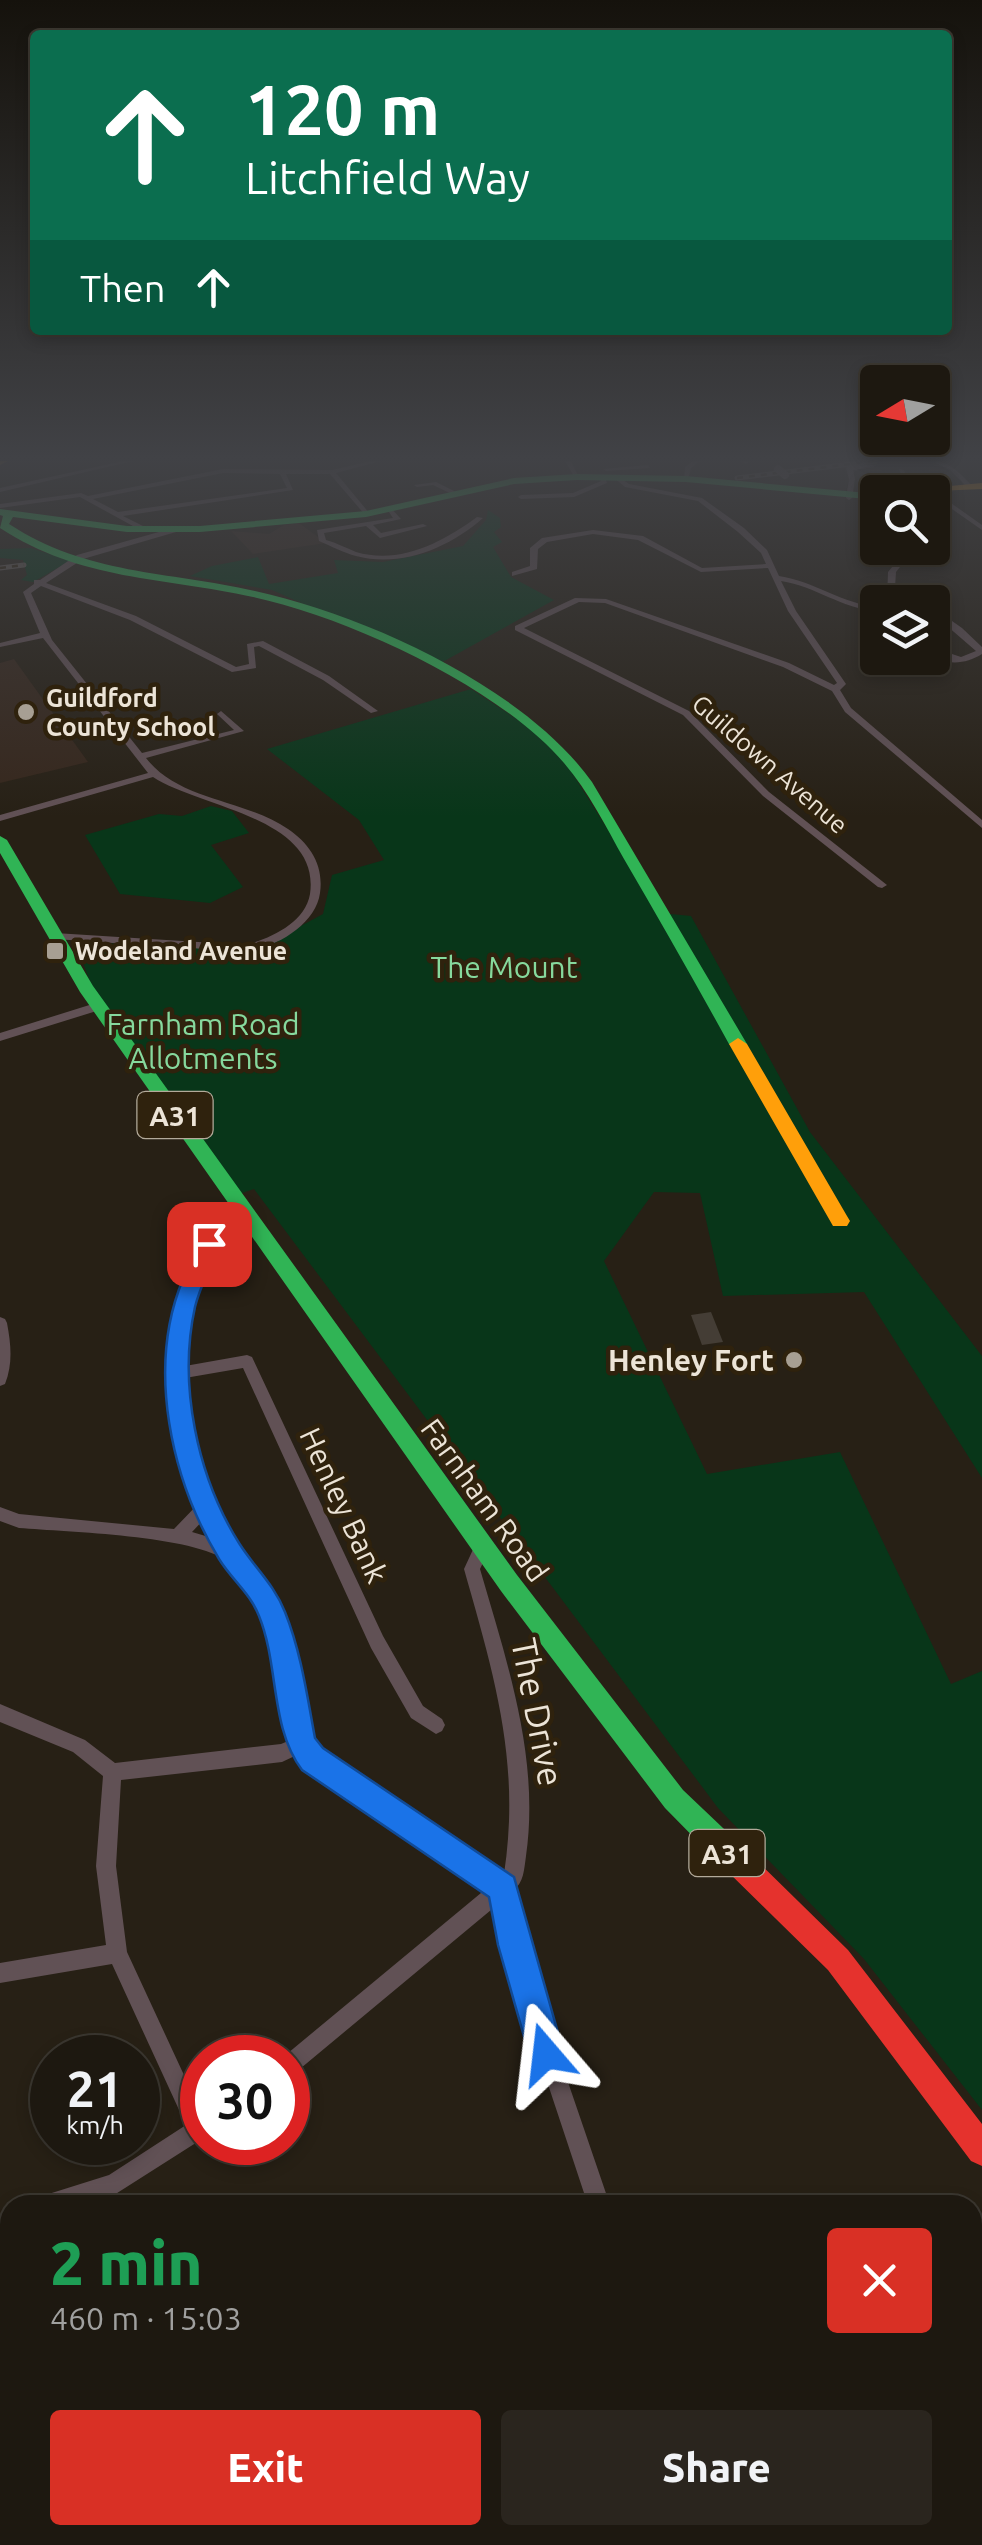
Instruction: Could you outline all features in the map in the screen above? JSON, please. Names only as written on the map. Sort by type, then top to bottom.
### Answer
[{"type":"main road","points":[[175,580],[287,602],[445,674],[548,739],[584,783],[668,918],[835,1213]]},
{"type":"main road","name":"Farnham Road","points":[[0,840],[99,1006],[482,1548],[674,1798],[838,1960],[982,2150]]},
{"type":"street","points":[[41,580],[27,592],[44,634],[154,774],[180,789],[231,803],[270,822],[298,843],[313,864],[317,888],[312,908],[270,942],[246,948],[92,938],[59,942]]},
{"type":"street","points":[[779,580],[792,611],[842,684],[835,689],[848,710],[982,825]]},
{"type":"street","points":[[792,580],[837,602],[860,606]]},
{"type":"street","points":[[37,582],[133,618],[235,670],[252,666],[250,646],[260,642],[374,711]]},
{"type":"street","name":"Guildown Avenue","points":[[835,689],[770,659],[606,602],[578,600],[518,628],[686,712],[766,794],[882,885]]},
{"type":"street","points":[[950,626],[981,651],[972,658],[958,658]]},
{"type":"street","points":[[0,645],[44,634]]},
{"type":"street","points":[[972,658],[982,673]]},
{"type":"street","points":[[142,756],[243,734],[221,714]]},
{"type":"street","points":[[0,818],[154,774]]},
{"type":"street","points":[[0,1037],[99,1006]]},
{"type":"street","points":[[240,1206],[228,1213],[209,1244],[184,1304],[177,1374],[179,1410],[195,1477],[230,1552],[258,1585],[284,1653],[301,1744],[312,1759],[503,1888],[514,1945],[546,2054],[595,2195]]},
{"type":"street","points":[[0,1323],[4,1354],[0,1380]]},
{"type":"street","name":"Henley Bank","points":[[177,1374],[247,1361],[377,1642],[417,1712],[436,1725]]},
{"type":"street","points":[[176,1538],[209,1503]]},
{"type":"street","points":[[0,1514],[19,1521],[176,1538],[230,1552]]},
{"type":"street","name":"The Drive","points":[[482,1548],[472,1569],[510,1699],[522,1770],[520,1847],[513,1879],[503,1888]]},
{"type":"street","points":[[6,1716],[79,1746],[112,1772],[282,1753],[301,1744]]},
{"type":"street","points":[[112,1772],[106,1866],[117,1953],[180,2084]]},
{"type":"street","points":[[310,2048],[503,1888]]},
{"type":"street","points":[[0,1973],[117,1953]]},
{"type":"street","points":[[84,2195],[180,2141]]},
{"type":"shaded area","name":"Guildford County School","points":[[14,659],[88,762],[0,783],[0,663]]},
{"type":"green space","points":[[212,580],[267,580],[269,584],[296,580],[516,580],[554,600],[439,664],[272,590]]},
{"type":"green space","name":"The Mount","points":[[471,689],[538,733],[571,771],[660,913],[691,916],[810,1132],[982,1356],[982,1478],[864,1292],[723,1296],[700,1193],[654,1192],[604,1261],[707,1474],[840,1452],[951,1684],[982,1671],[982,2110],[864,1959],[718,1808],[254,1189],[236,1195],[91,986],[81,956],[97,943],[226,949],[271,942],[323,914],[332,875],[384,860],[359,820],[267,749]]},
{"type":"green space","points":[[211,806],[232,811],[249,833],[211,845],[243,887],[210,903],[120,894],[85,835],[159,814],[182,816]]},
{"type":"building","points":[[711,1312],[723,1342],[702,1345],[691,1315]]},
{"type":"traffic: fast","points":[[169,580],[255,594],[377,636],[466,681],[540,732],[567,758],[610,821],[738,1044]]},
{"type":"traffic: fast","points":[[0,840],[86,988],[509,1583],[674,1799],[733,1857]]},
{"type":"traffic: slow","points":[[738,1044],[840,1221]]},
{"type":"traffic: jam","points":[[733,1857],[838,1960],[982,2150]]},
{"type":"place","name":"Guildford County School","points":[[26,712]]},
{"type":"place","name":"Wodeland Avenue","points":[[55,951]]},
{"type":"place","name":"Henley Fort","points":[[794,1360]]},
{"type":"route","points":[[209,1244],[184,1304],[178,1344],[179,1410],[195,1477],[230,1552],[258,1585],[272,1614],[284,1653],[301,1744],[312,1759],[503,1888],[514,1945],[546,2054]]},
{"type":"park label","name":"Farnham Road Allotments","points":[[203,1041]]}]
